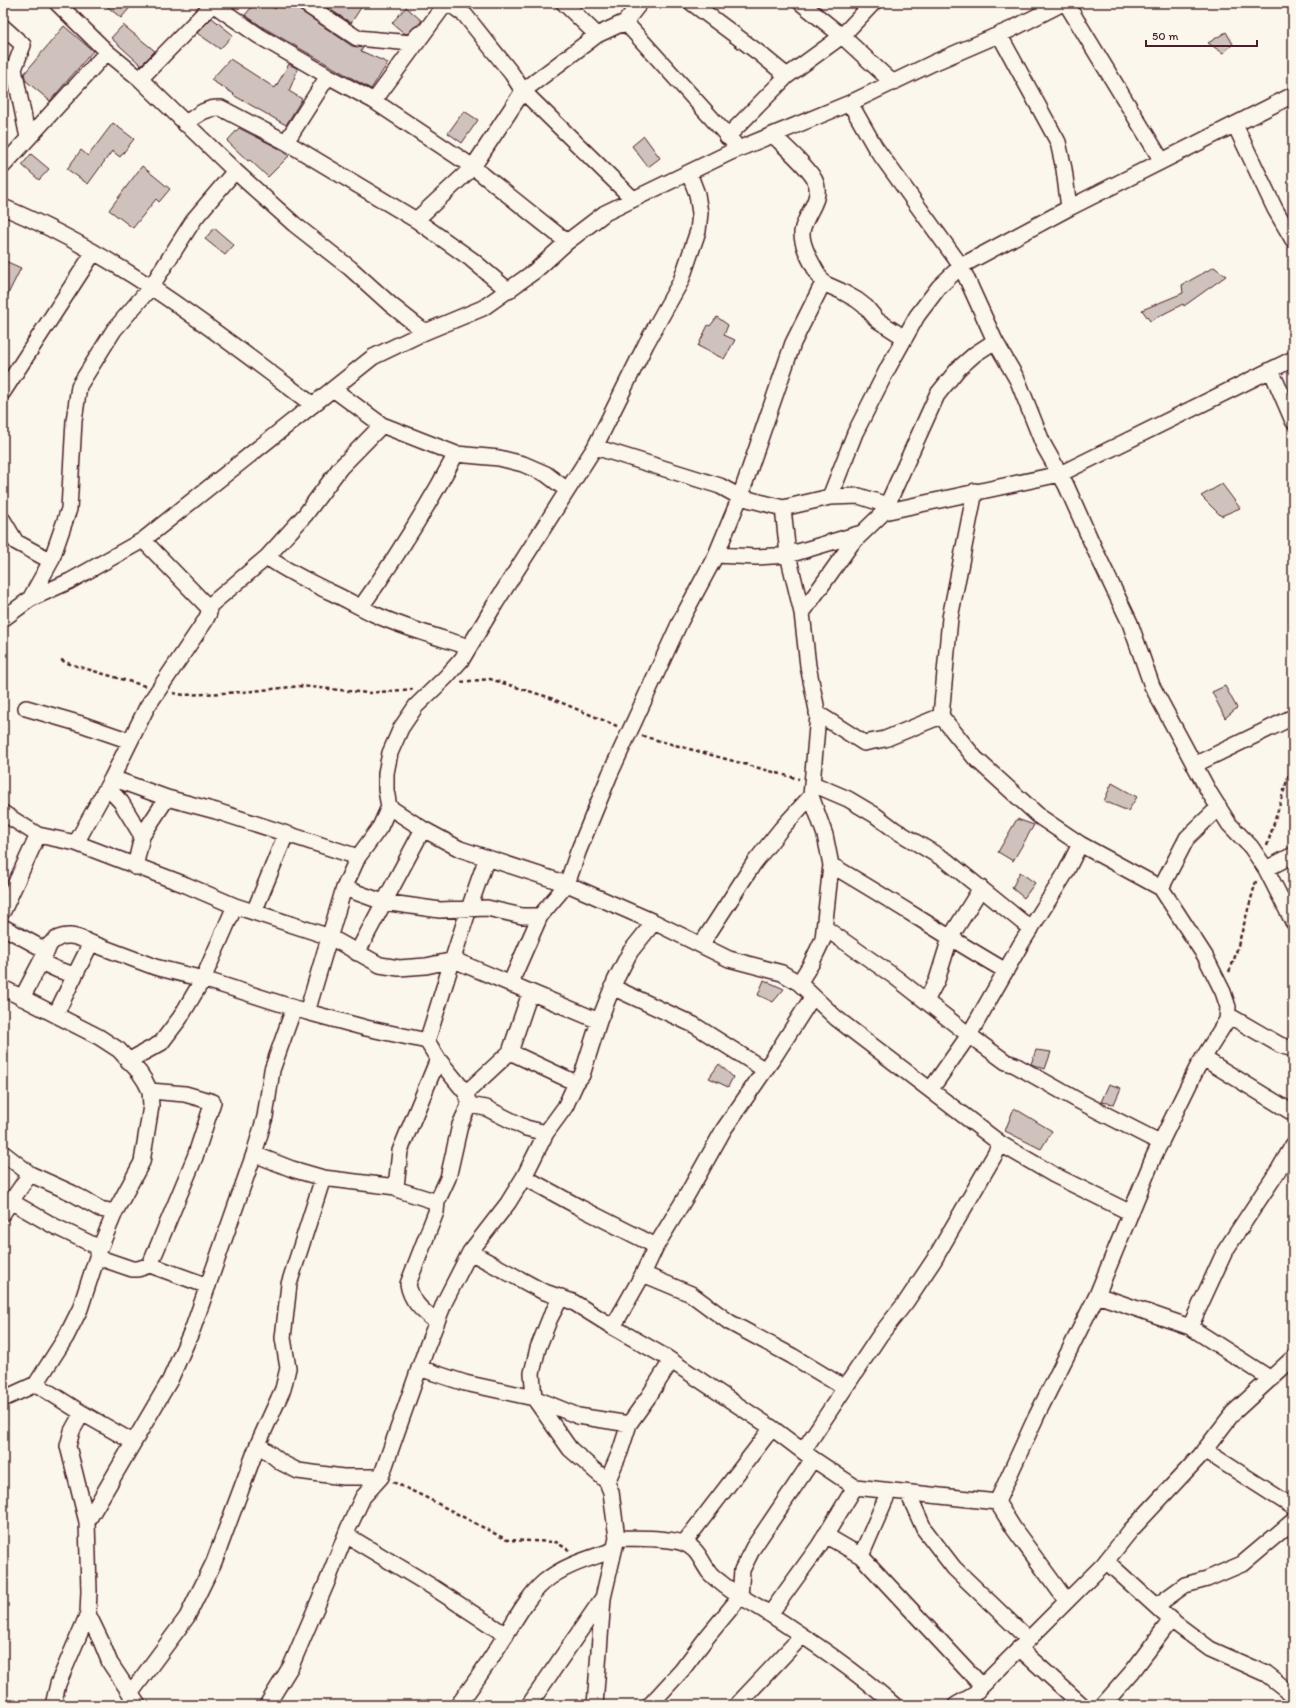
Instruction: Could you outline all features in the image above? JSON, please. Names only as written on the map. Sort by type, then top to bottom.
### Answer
[{"type":"street","points":[[58,3],[107,52],[140,80],[185,124],[294,224],[350,268],[391,306],[425,332]]},
{"type":"street","points":[[304,3],[357,38],[411,43],[445,4]]},
{"type":"street","points":[[564,3],[598,35]]},
{"type":"street","points":[[416,220],[473,167],[523,91],[598,35],[625,22],[640,3]]},
{"type":"street","points":[[692,3],[787,76]]},
{"type":"street","points":[[801,3],[842,36],[893,83]]},
{"type":"street","points":[[727,137],[787,76],[842,36],[873,3]]},
{"type":"street","points":[[3,619],[30,599],[70,581],[143,540],[373,357],[425,332],[483,308],[509,291],[535,271],[567,242],[605,213],[739,149],[774,136],[850,103],[1064,3],[1162,161]]},
{"type":"street","points":[[445,4],[454,7],[465,15],[512,74],[523,91],[633,200]]},
{"type":"street","points":[[374,101],[445,4]]},
{"type":"street","points":[[140,80],[208,5],[328,76],[374,101],[473,167],[567,242]]},
{"type":"street","points":[[625,22],[739,149]]},
{"type":"street","points":[[3,27],[24,45],[14,69],[28,138]]},
{"type":"street","points":[[1000,34],[1058,142],[1064,170],[1069,208]]},
{"type":"street","points":[[3,166],[107,52]]},
{"type":"street","points":[[286,142],[328,76]]},
{"type":"street","points":[[830,497],[855,433],[917,316],[939,287],[961,266],[1069,208],[1293,95]]},
{"type":"street","points":[[850,103],[875,147],[961,266],[995,341],[1018,381],[1043,444],[1060,474],[1130,623],[1152,686],[1194,765],[1229,824],[1251,848],[1266,869],[1293,922]]},
{"type":"street","points":[[185,124],[200,113],[212,107],[221,108],[286,142],[416,220],[471,259],[509,291]]},
{"type":"street","points":[[1235,125],[1275,209],[1293,240]]},
{"type":"street","points":[[774,136],[810,174],[817,184],[818,191],[816,199],[804,224],[803,238],[809,258],[822,283],[857,300],[866,307],[877,320],[905,338]]},
{"type":"street","points":[[30,599],[50,561],[69,509],[74,421],[79,386],[114,330],[151,287],[194,218],[235,170]]},
{"type":"street","points":[[87,1522],[170,1380],[193,1328],[254,1154],[265,1117],[272,1070],[300,1010],[330,937],[344,888],[358,857],[380,827],[389,807],[386,790],[386,773],[390,753],[401,728],[416,706],[462,659],[595,447],[646,344],[682,281],[698,232],[700,213],[697,194],[690,173]]},
{"type":"street","points":[[3,207],[94,252],[151,287],[231,343],[313,404]]},
{"type":"street","points":[[3,392],[94,252]]},
{"type":"street","points":[[512,985],[514,975],[540,916],[567,884],[589,824],[629,733],[680,622],[716,555],[740,496],[793,343],[822,283]]},
{"type":"street","points":[[802,613],[852,543],[886,508],[937,395],[958,369],[975,354],[995,341]]},
{"type":"street","points":[[595,447],[720,486],[740,496],[783,508],[830,497],[860,496],[886,508],[1060,474],[1293,359]]},
{"type":"street","points":[[1271,370],[1293,421]]},
{"type":"street","points":[[333,389],[382,425],[456,454],[499,458],[523,464],[546,474],[567,490]]},
{"type":"street","points":[[208,606],[267,557],[305,515],[340,468],[382,425]]},
{"type":"street","points":[[361,607],[401,549],[432,498],[456,454]]},
{"type":"street","points":[[975,491],[950,618],[941,716],[975,758],[1040,817],[1080,844],[1161,888],[1205,956],[1223,992],[1228,1007],[1228,1015],[1203,1058],[1161,1143],[1097,1295],[1036,1417],[997,1502]]},
{"type":"street","points":[[783,508],[788,555],[802,613],[808,666],[817,713],[812,790],[825,835],[831,866],[823,939],[811,964],[799,983]]},
{"type":"street","points":[[3,520],[16,542],[50,561]]},
{"type":"street","points":[[716,555],[756,557],[788,555],[863,532]]},
{"type":"street","points":[[76,843],[147,707],[205,621],[209,612],[208,606],[143,540]]},
{"type":"street","points":[[267,557],[301,579],[375,615],[418,631],[469,647]]},
{"type":"street","points":[[26,708],[81,724],[130,741]]},
{"type":"street","points":[[817,713],[864,743],[885,739],[941,716]]},
{"type":"street","points":[[1194,765],[1293,716]]},
{"type":"street","points":[[109,782],[167,798],[358,857]]},
{"type":"street","points":[[109,782],[142,836]]},
{"type":"street","points":[[812,790],[848,799],[875,814],[895,830],[947,861],[1031,929]]},
{"type":"street","points":[[701,945],[754,863],[812,790]]},
{"type":"street","points":[[135,867],[142,836],[167,798]]},
{"type":"street","points":[[389,807],[460,849],[567,884],[654,922],[729,959],[782,973],[799,983],[836,1018],[1001,1144],[1054,1175],[1131,1214]]},
{"type":"street","points":[[1161,888],[1187,838],[1219,807]]},
{"type":"street","points":[[3,812],[38,835],[76,843],[235,906],[330,937],[356,953],[380,965],[399,968],[426,966],[454,960],[599,1021]]},
{"type":"street","points":[[356,953],[374,923],[383,902],[423,828]]},
{"type":"street","points":[[254,912],[286,834]]},
{"type":"street","points":[[3,911],[38,835]]},
{"type":"street","points":[[931,1090],[968,1035],[1064,874],[1080,844]]},
{"type":"street","points":[[1266,869],[1293,855]]},
{"type":"street","points":[[427,1041],[454,960],[468,909],[487,858]]},
{"type":"street","points":[[831,866],[882,894],[950,938],[1006,971]]},
{"type":"street","points":[[344,888],[383,902],[440,910],[487,908],[522,916],[540,916]]},
{"type":"street","points":[[926,1001],[937,980],[950,938],[981,888]]},
{"type":"street","points":[[128,1061],[161,1043],[180,1018],[203,980],[235,906]]},
{"type":"street","points":[[266,1705],[291,1666],[363,1497],[381,1477],[436,1322],[470,1252],[508,1203],[524,1177],[546,1133],[565,1108],[576,1082],[582,1075],[599,1021],[612,987],[630,952],[654,922]]},
{"type":"street","points":[[3,927],[44,957],[58,970],[75,975]]},
{"type":"street","points":[[825,928],[895,977],[968,1035],[1006,1062],[1015,1065],[1072,1097],[1161,1143]]},
{"type":"street","points":[[22,998],[54,940],[64,936],[79,937],[155,967],[366,1028],[427,1041],[438,1059],[468,1099],[526,1128],[546,1133]]},
{"type":"street","points":[[56,1014],[91,943]]},
{"type":"street","points":[[612,987],[694,1025],[765,1070]]},
{"type":"street","points":[[3,988],[56,1014],[99,1037],[119,1050],[139,1072],[150,1091],[151,1106],[142,1162],[115,1212],[98,1253],[80,1309],[66,1337],[36,1384],[3,1398]]},
{"type":"street","points":[[436,1322],[417,1306],[410,1294],[408,1284],[436,1212],[437,1202],[448,1178],[460,1125],[468,1099],[510,1052],[530,993]]},
{"type":"street","points":[[613,1327],[643,1274],[656,1246],[724,1129],[765,1070],[813,996]]},
{"type":"street","points":[[1228,1015],[1280,1044],[1293,1049]]},
{"type":"street","points":[[954,1024],[956,1051]]},
{"type":"street","points":[[510,1052],[576,1082]]},
{"type":"street","points":[[1203,1058],[1293,1113]]},
{"type":"street","points":[[396,1187],[400,1152],[438,1059]]},
{"type":"street","points":[[150,1091],[185,1094],[213,1102],[195,1157],[150,1266]]},
{"type":"street","points":[[650,1705],[682,1670],[707,1636],[740,1597],[742,1570],[753,1548],[808,1455],[845,1388],[880,1335],[906,1302],[934,1260],[1001,1144]]},
{"type":"street","points":[[1190,1327],[1225,1251],[1278,1171],[1293,1145]]},
{"type":"street","points":[[3,1153],[30,1174],[72,1193],[100,1209],[115,1212]]},
{"type":"street","points":[[254,1154],[292,1169],[322,1178],[396,1187],[399,1190],[437,1202]]},
{"type":"street","points":[[30,1174],[7,1207],[54,1226],[98,1253],[132,1269],[150,1266],[208,1286]]},
{"type":"street","points":[[524,1177],[656,1246]]},
{"type":"street","points":[[88,1614],[110,1664],[134,1700],[190,1610],[214,1562],[258,1444],[283,1389],[288,1368],[283,1338],[289,1284],[322,1178]]},
{"type":"street","points":[[470,1252],[542,1291],[573,1302],[671,1361],[772,1428],[855,1487],[908,1494],[997,1502]]},
{"type":"street","points":[[643,1274],[691,1294],[729,1322],[792,1356],[845,1388]]},
{"type":"street","points":[[1097,1295],[1190,1327],[1271,1379]]},
{"type":"street","points":[[561,1297],[550,1318],[538,1348],[532,1373],[534,1398],[570,1449],[607,1482],[613,1505],[615,1544],[603,1598],[595,1705]]},
{"type":"street","points":[[956,1705],[974,1696],[1066,1600],[1106,1561],[1131,1530],[1204,1450],[1233,1413],[1293,1358]]},
{"type":"street","points":[[607,1482],[620,1452],[629,1424],[671,1361]]},
{"type":"street","points":[[419,1368],[465,1382],[534,1398],[578,1416],[629,1424]]},
{"type":"street","points":[[36,1384],[82,1413],[133,1442]]},
{"type":"street","points":[[53,1705],[58,1684],[88,1614],[89,1591],[87,1522],[68,1446],[72,1432],[82,1413]]},
{"type":"street","points":[[684,1543],[772,1428]]},
{"type":"street","points":[[258,1444],[282,1463],[298,1471],[343,1477],[381,1477]]},
{"type":"street","points":[[1204,1450],[1293,1507]]},
{"type":"street","points":[[770,1614],[825,1535],[855,1487]]},
{"type":"street","points":[[861,1556],[889,1491]]},
{"type":"street","points":[[908,1494],[924,1529],[954,1568],[1023,1644],[1082,1705]]},
{"type":"street","points":[[997,1502],[1014,1529],[1066,1600]]},
{"type":"street","points":[[1156,1606],[1185,1585],[1207,1580],[1242,1564],[1293,1521]]},
{"type":"street","points":[[346,1535],[431,1586],[506,1635]]},
{"type":"street","points":[[825,1535],[861,1556],[974,1696]]},
{"type":"street","points":[[458,1705],[478,1679],[524,1606],[545,1581],[565,1568],[615,1544],[670,1541],[684,1543],[694,1549],[710,1573],[740,1597],[770,1614],[802,1636],[860,1677],[894,1705]]},
{"type":"street","points":[[1106,1561],[1171,1620],[1210,1650],[1266,1674],[1293,1695]]},
{"type":"street","points":[[529,1705],[603,1598]]},
{"type":"street","points":[[1103,1705],[1132,1672],[1171,1620]]},
{"type":"street","points":[[737,1705],[802,1636]]},
{"type":"path","points":[[61,660],[158,690],[184,695],[243,692],[301,686],[368,693],[420,688],[438,684],[490,678],[548,697],[613,724],[629,733],[654,738],[783,774],[812,790]]},
{"type":"path","points":[[381,1477],[429,1499],[507,1540],[556,1542],[584,1560]]},
{"type":"building","points":[[103,3],[134,3],[121,18]]},
{"type":"building","points":[[255,3],[266,3],[275,9],[281,3],[289,3],[352,46],[363,48],[361,51],[388,63],[371,89],[264,28],[245,15]]},
{"type":"building","points":[[320,3],[364,3],[351,23]]},
{"type":"building","points":[[406,7],[422,21],[407,34],[392,23]]},
{"type":"building","points":[[212,18],[233,35],[220,49],[197,33]]},
{"type":"building","points":[[123,25],[155,51],[141,65],[111,38]]},
{"type":"building","points":[[64,26],[93,51],[50,101],[26,81],[24,74]]},
{"type":"building","points":[[1226,32],[1233,44],[1223,53],[1208,43]]},
{"type":"building","points":[[230,59],[275,88],[289,64],[298,69],[289,91],[302,99],[286,125],[233,95],[234,94],[211,80]]},
{"type":"building","points":[[464,111],[478,120],[462,143],[448,133]]},
{"type":"building","points":[[113,123],[134,139],[120,157],[112,151],[88,184],[67,169],[81,150],[88,156]]},
{"type":"building","points":[[239,128],[282,150],[289,156],[268,177],[227,141]]},
{"type":"building","points":[[644,136],[660,158],[648,167],[632,146]]},
{"type":"building","points":[[31,154],[49,169],[39,180],[22,165]]},
{"type":"building","points":[[142,166],[170,189],[159,202],[156,199],[133,228],[109,210]]},
{"type":"building","points":[[214,228],[234,245],[225,255],[205,239]]},
{"type":"building","points":[[3,260],[21,268],[3,304]]},
{"type":"building","points":[[1214,267],[1226,276],[1184,306],[1183,304],[1150,321],[1142,310],[1183,293],[1182,285]]},
{"type":"building","points":[[717,317],[728,325],[724,335],[735,340],[724,359],[698,346],[708,325],[710,326]]},
{"type":"building","points":[[1222,484],[1240,508],[1221,516],[1201,496]]},
{"type":"building","points":[[1225,686],[1237,708],[1225,718],[1212,692]]},
{"type":"building","points":[[1112,783],[1137,797],[1128,811],[1104,801]]},
{"type":"building","points":[[1017,819],[1034,825],[1013,861],[998,852]]},
{"type":"building","points":[[1020,872],[1035,883],[1024,898],[1012,888]]},
{"type":"building","points":[[764,980],[784,989],[773,1002],[758,995]]},
{"type":"building","points":[[1036,1050],[1051,1052],[1045,1069],[1031,1064]]},
{"type":"building","points":[[719,1064],[733,1077],[728,1087],[709,1078]]},
{"type":"building","points":[[1109,1084],[1121,1088],[1114,1104],[1101,1102]]},
{"type":"building","points":[[1014,1108],[1052,1131],[1041,1149],[1005,1131]]}]
